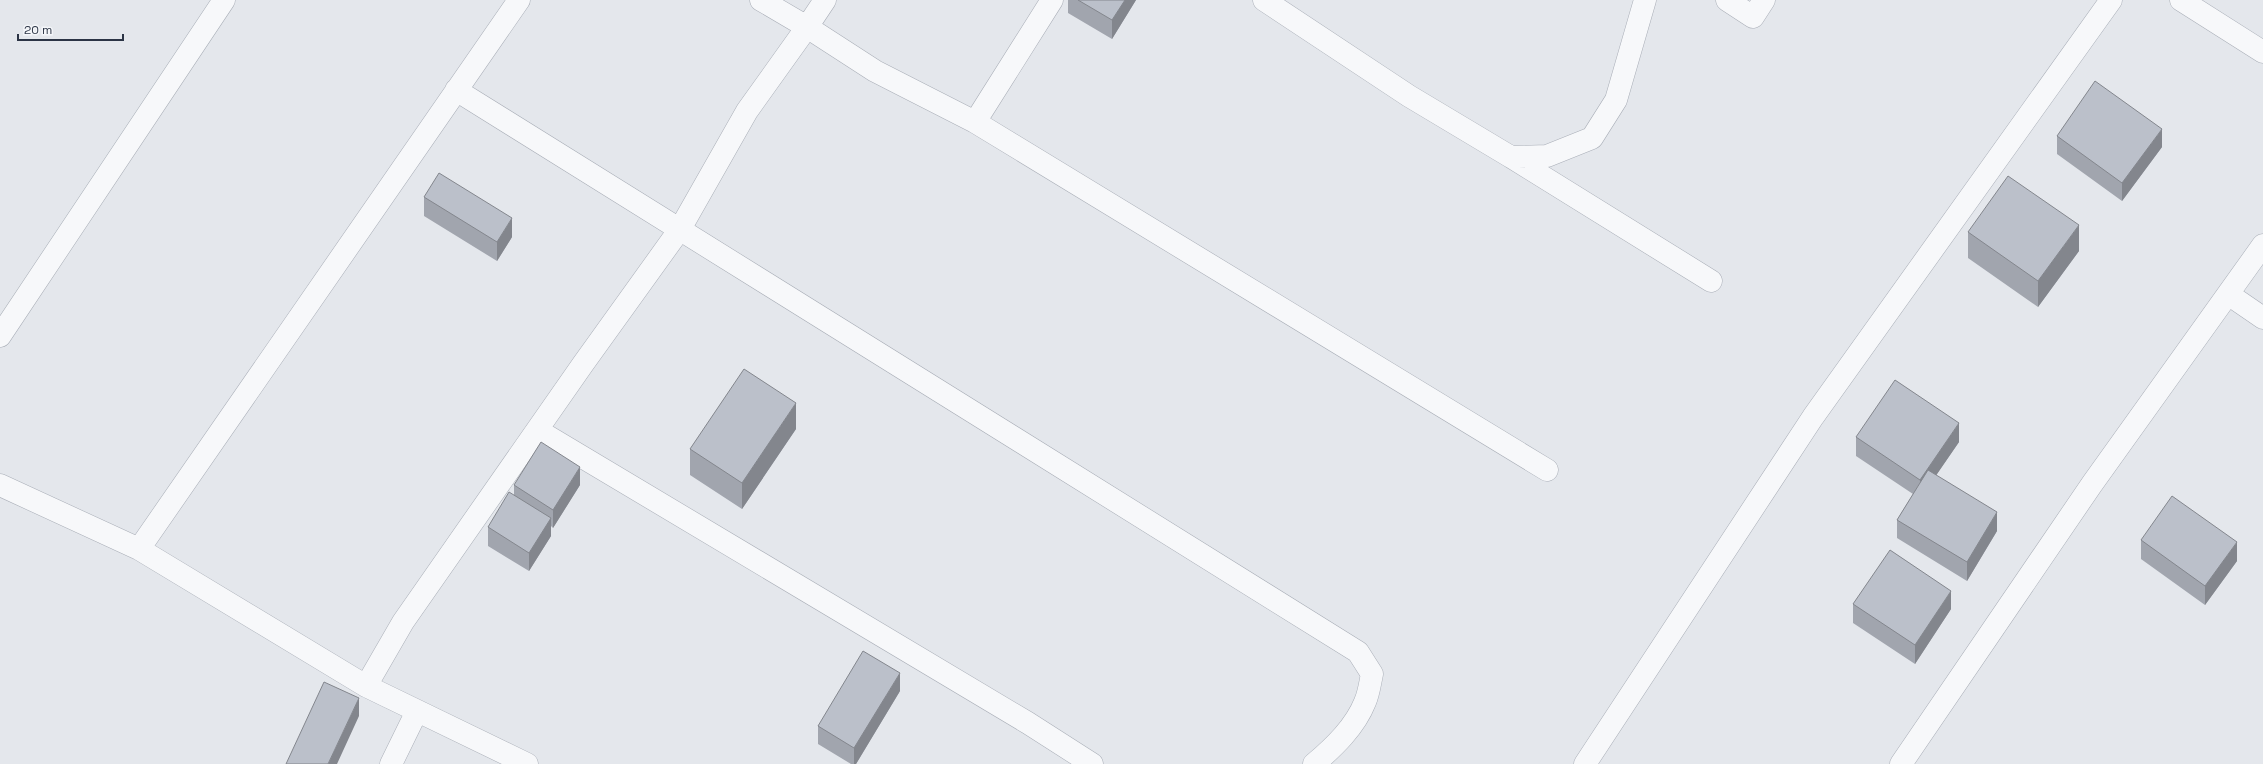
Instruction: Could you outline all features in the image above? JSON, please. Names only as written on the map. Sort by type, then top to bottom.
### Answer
[{"type":"street","points":[[0,336],[224,0]]},
{"type":"street","points":[[140,549],[519,0]]},
{"type":"street","points":[[760,0],[875,71],[975,122],[1547,470]]},
{"type":"street","points":[[366,686],[403,622],[680,229],[747,111],[825,0]]},
{"type":"street","points":[[975,122],[1052,0]]},
{"type":"street","points":[[1264,0],[1409,96],[1511,157],[1711,281]]},
{"type":"street","points":[[1511,157],[1547,156],[1592,138],[1616,100],[1645,0]]},
{"type":"street","points":[[1728,0],[1753,17],[1764,0]]},
{"type":"street","points":[[1585,764],[1813,417],[2111,0]]},
{"type":"street","points":[[2181,0],[2263,52]]},
{"type":"street","points":[[456,90],[1358,652],[1372,674],[1365,701],[1350,729],[1314,764]]},
{"type":"street","points":[[1901,764],[2092,484],[2263,245]]},
{"type":"street","points":[[2228,294],[2263,318]]},
{"type":"street","points":[[537,430],[1022,719],[1092,764]]},
{"type":"street","points":[[0,485],[140,549],[366,686],[527,764]]},
{"type":"street","points":[[391,764],[417,711]]},
{"type":"building","points":[[1078,0],[1125,0],[1112,20]]},
{"type":"building","points":[[2095,81],[2162,129],[2122,183],[2057,136]]},
{"type":"building","points":[[439,173],[512,218],[497,242],[424,197]]},
{"type":"building","points":[[2008,176],[2079,225],[2038,281],[1968,232]]},
{"type":"building","points":[[744,369],[796,403],[742,483],[690,449]]},
{"type":"building","points":[[1895,380],[1959,423],[1920,480],[1856,437]]},
{"type":"building","points":[[541,442],[580,467],[553,510],[514,485]]},
{"type":"building","points":[[1928,470],[1997,512],[1967,562],[1897,520]]},
{"type":"building","points":[[509,492],[551,518],[529,553],[488,527]]},
{"type":"building","points":[[2172,496],[2237,542],[2205,586],[2141,540]]},
{"type":"building","points":[[1890,550],[1951,591],[1915,645],[1853,604]]},
{"type":"building","points":[[863,651],[900,673],[854,748],[818,726]]},
{"type":"building","points":[[324,682],[359,698],[328,764],[286,764]]}]
